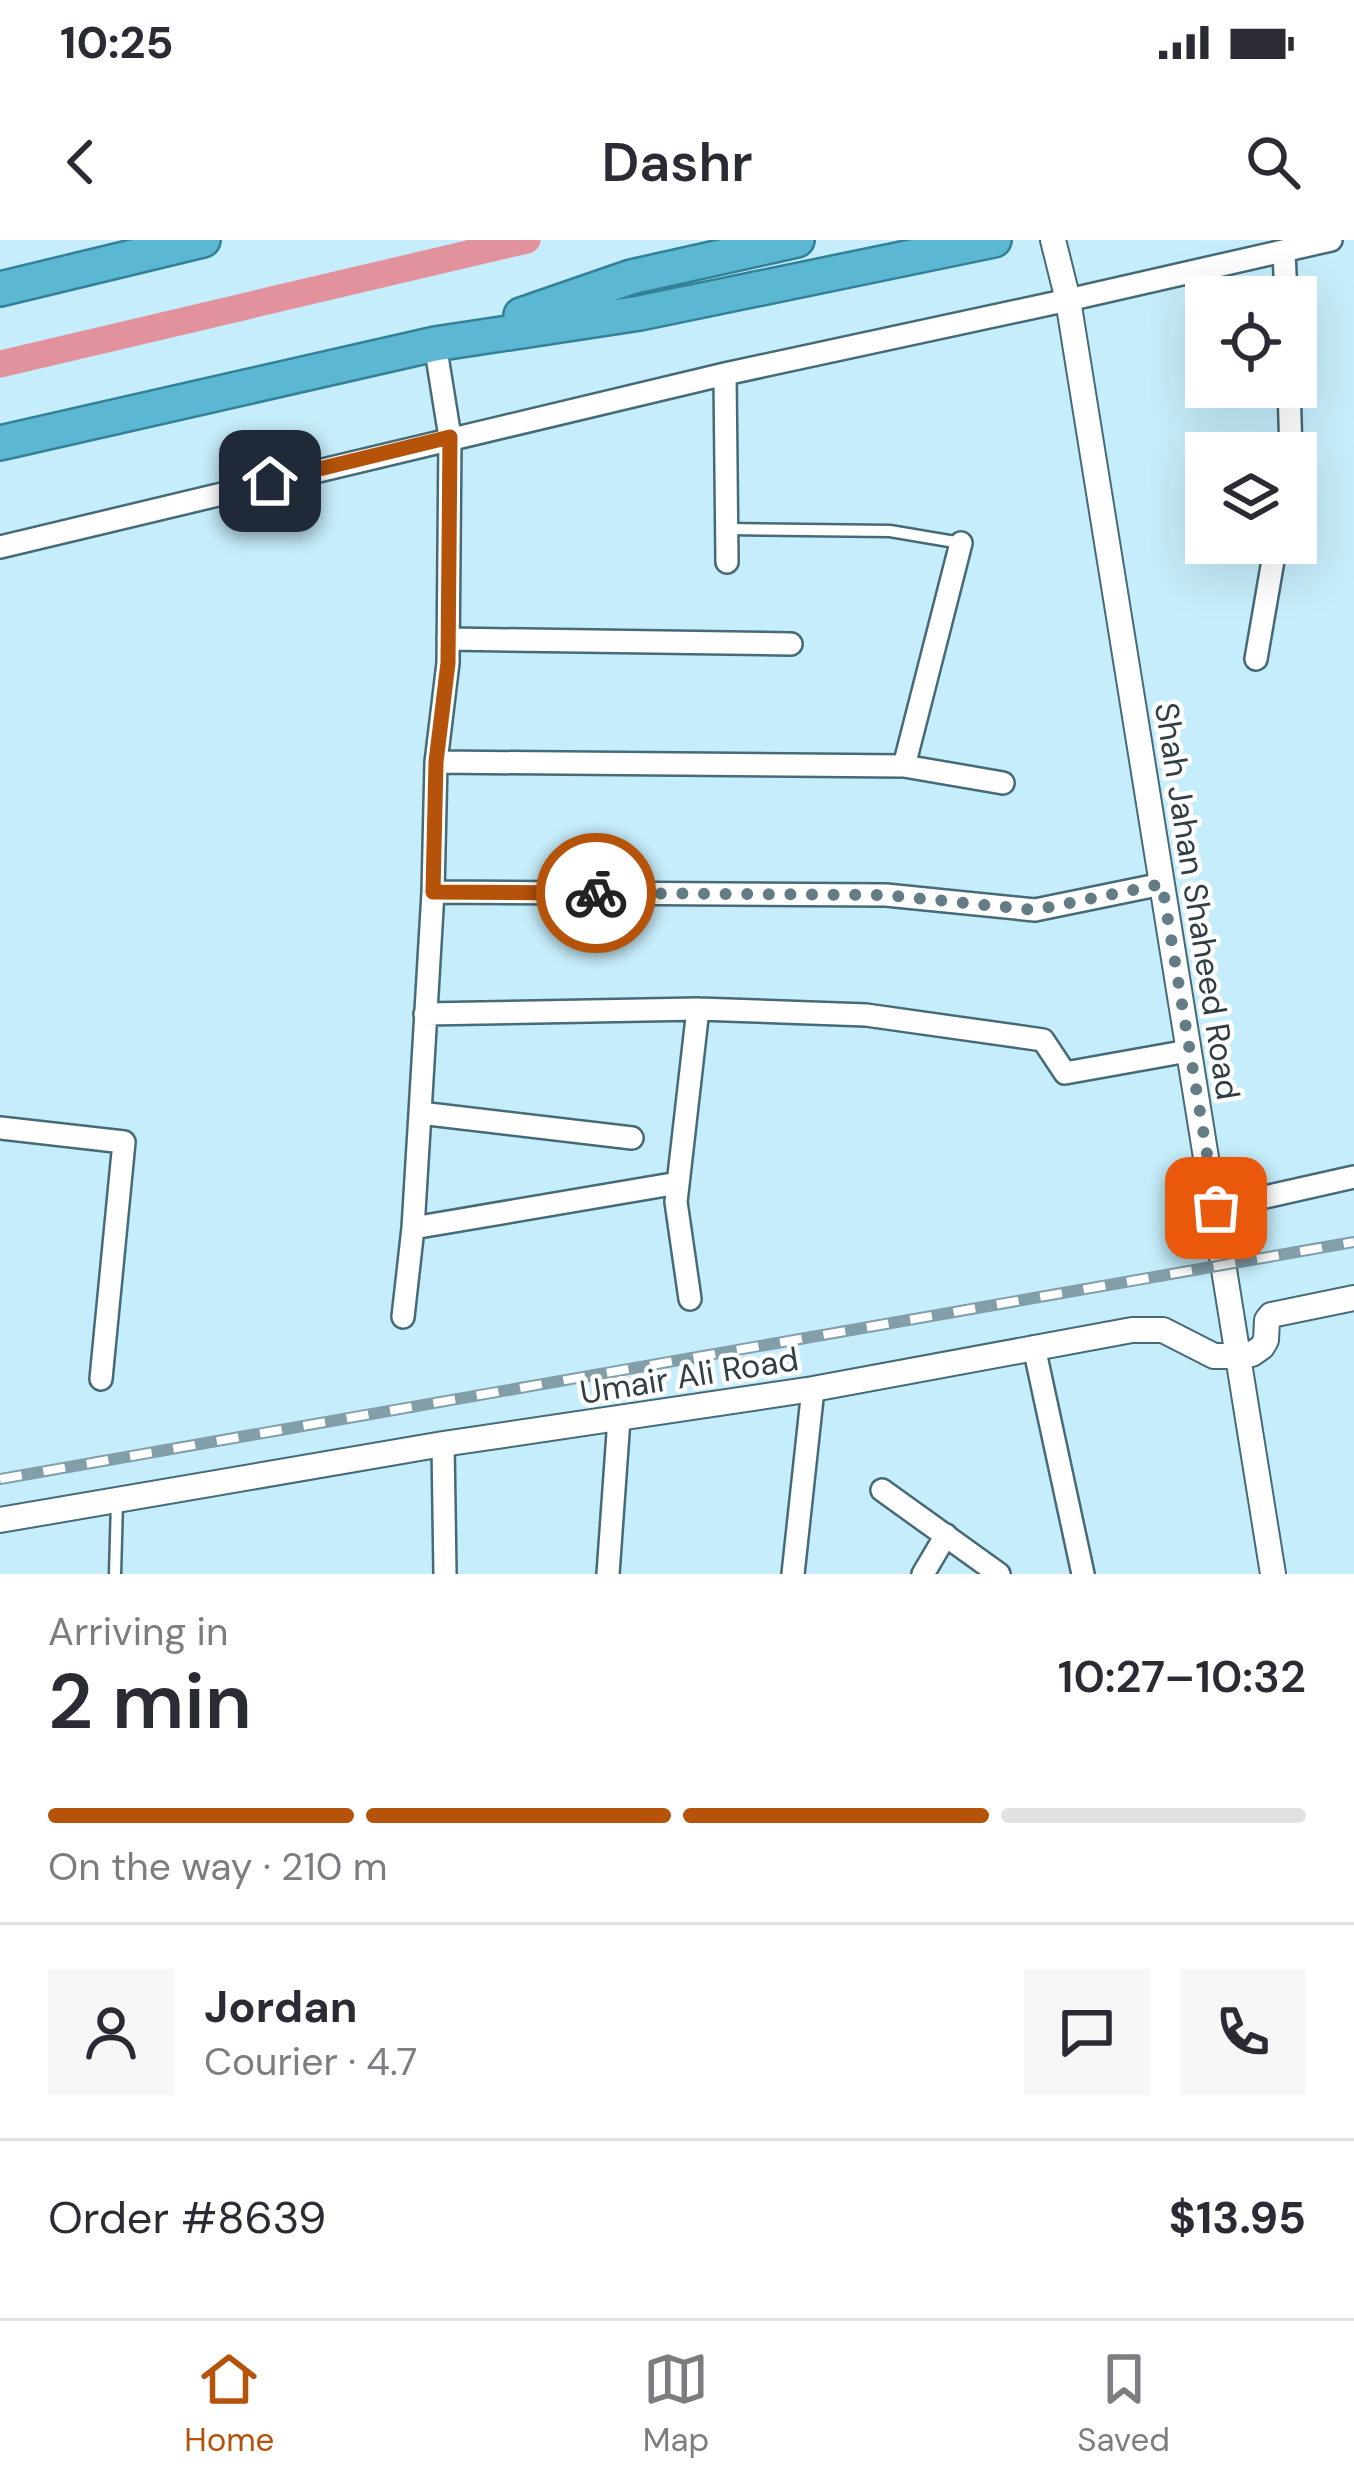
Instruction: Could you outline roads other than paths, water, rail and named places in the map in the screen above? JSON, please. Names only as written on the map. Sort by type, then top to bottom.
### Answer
[{"type":"highway","points":[[1,283],[202,240]]},
{"type":"highway","points":[[435,344],[631,278],[797,240]]},
{"type":"highway","points":[[0,443],[435,344],[640,313],[994,240]]},
{"type":"street","name":"Shah Jahan Shaheed Road","points":[[1053,240],[1068,300],[1273,1574]]},
{"type":"street","points":[[0,547],[450,437],[1331,240]]},
{"type":"street","points":[[1284,250],[1285,276]]},
{"type":"street","points":[[403,1317],[413,1228],[436,762],[448,639],[450,437],[435,344]]},
{"type":"street","points":[[724,374],[727,562]]},
{"type":"street","points":[[904,766],[961,543]]},
{"type":"street","points":[[1256,659],[1272,564]]},
{"type":"street","points":[[448,639],[791,644]]},
{"type":"street","points":[[436,762],[904,766],[1003,783]]},
{"type":"street","points":[[433,892],[886,895],[1035,910],[1162,884]]},
{"type":"street","points":[[425,1014],[698,1009],[866,1015],[1043,1040],[1065,1073],[1189,1052]]},
{"type":"street","points":[[690,1299],[676,1202],[698,1009]]},
{"type":"street","points":[[420,1114],[632,1138]]},
{"type":"street","points":[[0,1128],[124,1142],[101,1378]]},
{"type":"street","points":[[1216,1208],[1354,1178]]},
{"type":"street","points":[[413,1228],[678,1183]]},
{"type":"street","points":[[1238,1356],[1262,1347],[1270,1315],[1354,1298]]},
{"type":"street","name":"Umair Ali Road","points":[[0,1520],[443,1444],[812,1389],[1148,1329],[1163,1330],[1214,1356],[1238,1356]]},
{"type":"street","points":[[1034,1347],[1083,1574]]},
{"type":"street","points":[[793,1574],[812,1389]]},
{"type":"street","points":[[608,1574],[620,1419]]},
{"type":"street","points":[[443,1444],[445,1574]]},
{"type":"street","points":[[882,1490],[999,1574]]},
{"type":"street","points":[[922,1574],[946,1535]]},
{"type":"lane","points":[[727,529],[890,531],[961,543]]},
{"type":"lane","points":[[115,1574],[117,1499]]},
{"type":"waterway","points":[[0,364],[527,240]]},
{"type":"railway","points":[[0,1479],[1354,1242]]}]
